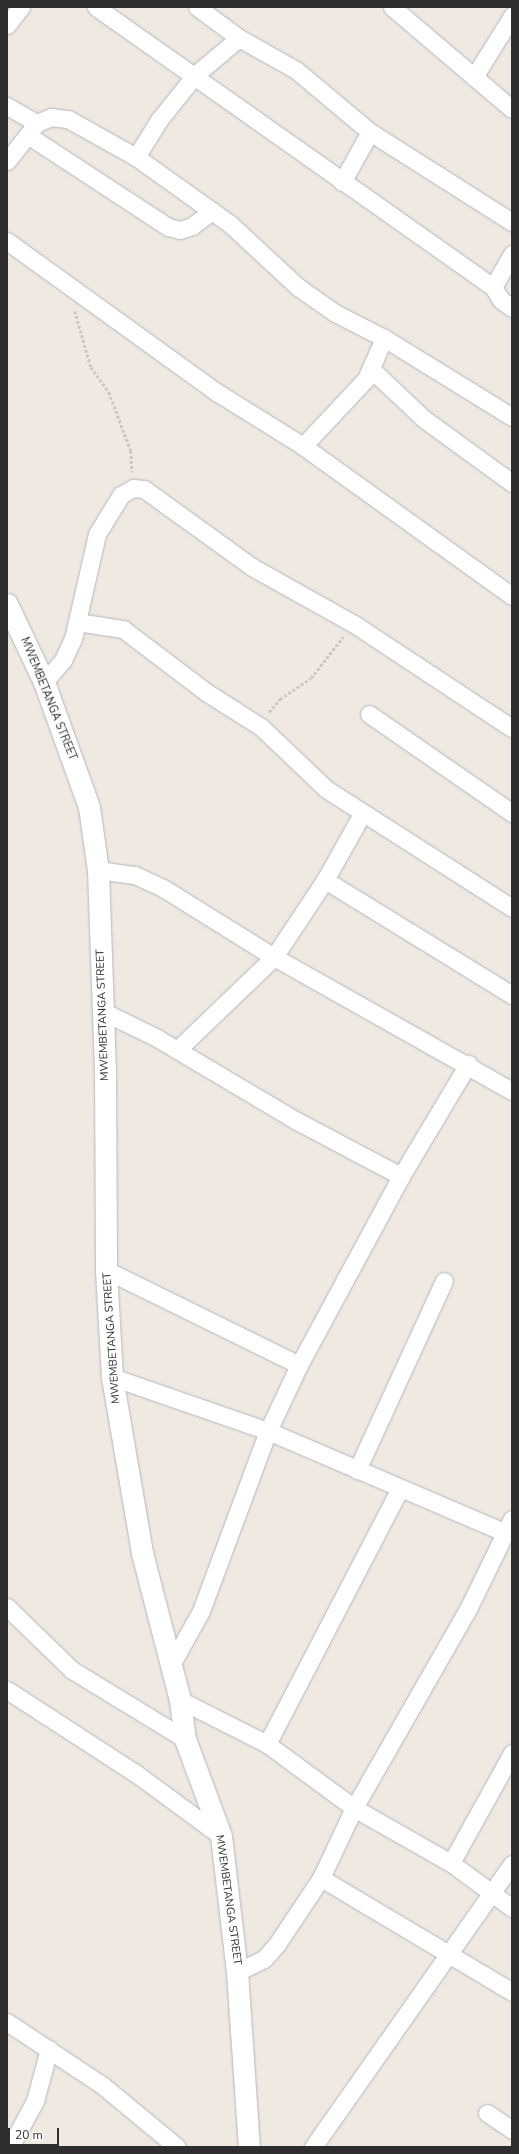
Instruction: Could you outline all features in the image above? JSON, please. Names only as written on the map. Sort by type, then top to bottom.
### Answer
[{"type":"street","points":[[7,26],[21,7]]},
{"type":"street","points":[[96,7],[194,75],[342,182],[493,287],[498,297],[512,308]]},
{"type":"street","points":[[197,7],[239,38],[296,70],[370,132],[512,222]]},
{"type":"street","points":[[392,7],[512,108]]},
{"type":"street","points":[[474,77],[512,16]]},
{"type":"street","points":[[136,158],[159,120],[194,75],[239,38]]},
{"type":"street","points":[[7,106],[33,130],[168,227],[180,230],[192,226],[212,211]]},
{"type":"street","points":[[7,161],[33,130],[51,117],[68,118],[136,158],[212,211],[246,237],[298,287],[335,313],[384,338],[512,417]]},
{"type":"street","points":[[342,182],[370,132]]},
{"type":"street","points":[[7,242],[218,393],[303,446],[512,596]]},
{"type":"street","points":[[493,287],[512,254]]},
{"type":"street","points":[[303,446],[351,397],[371,369],[384,338]]},
{"type":"street","points":[[371,369],[424,419],[512,483]]},
{"type":"street","points":[[44,682],[63,660],[76,622],[97,534],[121,495],[133,488],[144,489],[252,567],[354,624],[512,728]]},
{"type":"street","name":"MWEMBETANGA STREET","points":[[7,605],[44,682],[89,807],[98,870],[104,1012],[106,1270],[112,1377],[142,1553],[172,1664],[180,1700],[185,1739],[221,1836],[238,1972],[249,2147]]},
{"type":"street","points":[[76,622],[123,629],[206,692],[261,727],[326,789],[362,814],[512,908]]},
{"type":"street","points":[[369,714],[512,813]]},
{"type":"street","points":[[177,1050],[274,956],[325,880],[362,814]]},
{"type":"street","points":[[98,870],[135,875],[163,888],[274,956],[468,1064],[512,1091]]},
{"type":"street","points":[[325,880],[512,995]]},
{"type":"street","points":[[104,1012],[177,1050],[297,1121],[401,1176]]},
{"type":"street","points":[[172,1664],[201,1611],[268,1431],[299,1365],[401,1176],[468,1064]]},
{"type":"street","points":[[106,1270],[299,1365]]},
{"type":"street","points":[[357,1470],[444,1281]]},
{"type":"street","points":[[112,1377],[268,1431],[400,1489],[509,1526],[446,1651],[354,1808],[320,1878],[278,1944],[264,1959],[238,1972]]},
{"type":"street","points":[[267,1744],[400,1489]]},
{"type":"street","points":[[7,1607],[72,1670],[185,1739]]},
{"type":"street","points":[[7,1690],[138,1775],[221,1836]]},
{"type":"street","points":[[180,1700],[267,1744],[354,1808],[451,1863],[492,1891],[512,1908]]},
{"type":"street","points":[[451,1863],[512,1753]]},
{"type":"street","points":[[313,2147],[446,1954],[512,1864]]},
{"type":"street","points":[[320,1878],[512,1992]]},
{"type":"street","points":[[7,2022],[102,2085],[177,2147]]},
{"type":"street","points":[[10,2147],[35,2101],[49,2049]]},
{"type":"street","points":[[487,2113],[512,2130]]},
{"type":"path","points":[[67,284],[91,367],[109,392],[130,451],[133,488]]},
{"type":"path","points":[[261,727],[280,699],[311,678],[354,624]]}]
